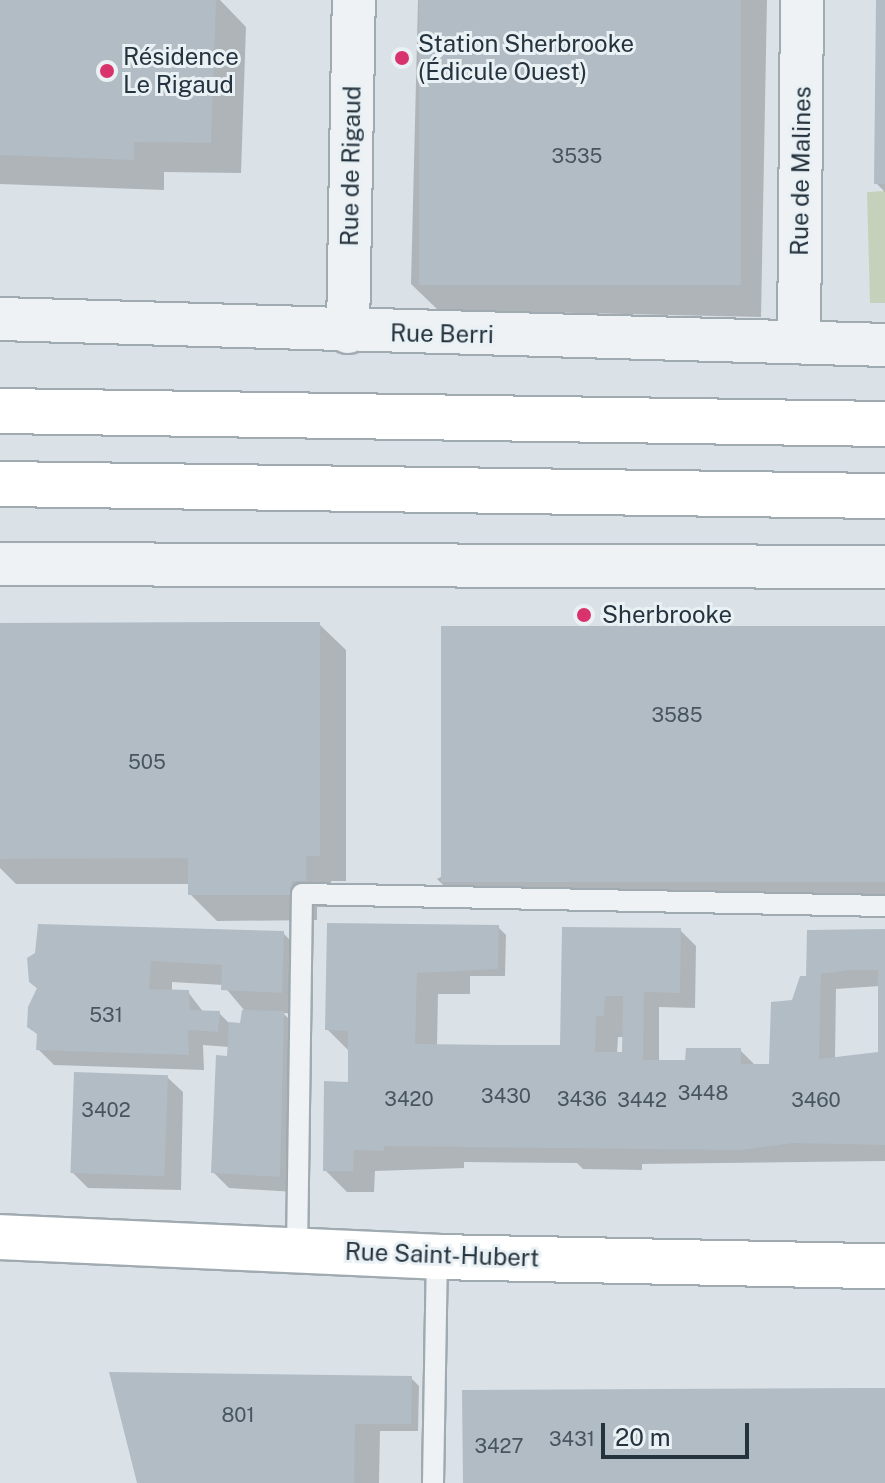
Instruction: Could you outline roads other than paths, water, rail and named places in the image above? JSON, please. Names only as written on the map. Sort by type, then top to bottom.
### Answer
[{"type":"street","name":"Rue de Rigaud","points":[[348,332],[354,0]]},
{"type":"street","name":"Rue de Malines","points":[[799,342],[802,0]]},
{"type":"street","name":"Rue Berri","points":[[0,319],[348,332],[885,345]]},
{"type":"street","points":[[0,411],[885,424]]},
{"type":"street","points":[[0,484],[885,496]]},
{"type":"street","points":[[0,564],[885,567]]},
{"type":"street","name":"Rue Saint-Hubert","points":[[0,1237],[437,1257],[885,1266]]},
{"type":"lane","points":[[297,1251],[302,894],[885,906]]},
{"type":"lane","points":[[433,1483],[437,1257]]},
{"type":"place","name":"Station Sherbrooke (Édicule Ouest)","points":[[402,58]]},
{"type":"place","name":"Résidence Le Rigaud","points":[[107,71]]},
{"type":"place","name":"Sherbrooke","points":[[584,615]]}]
